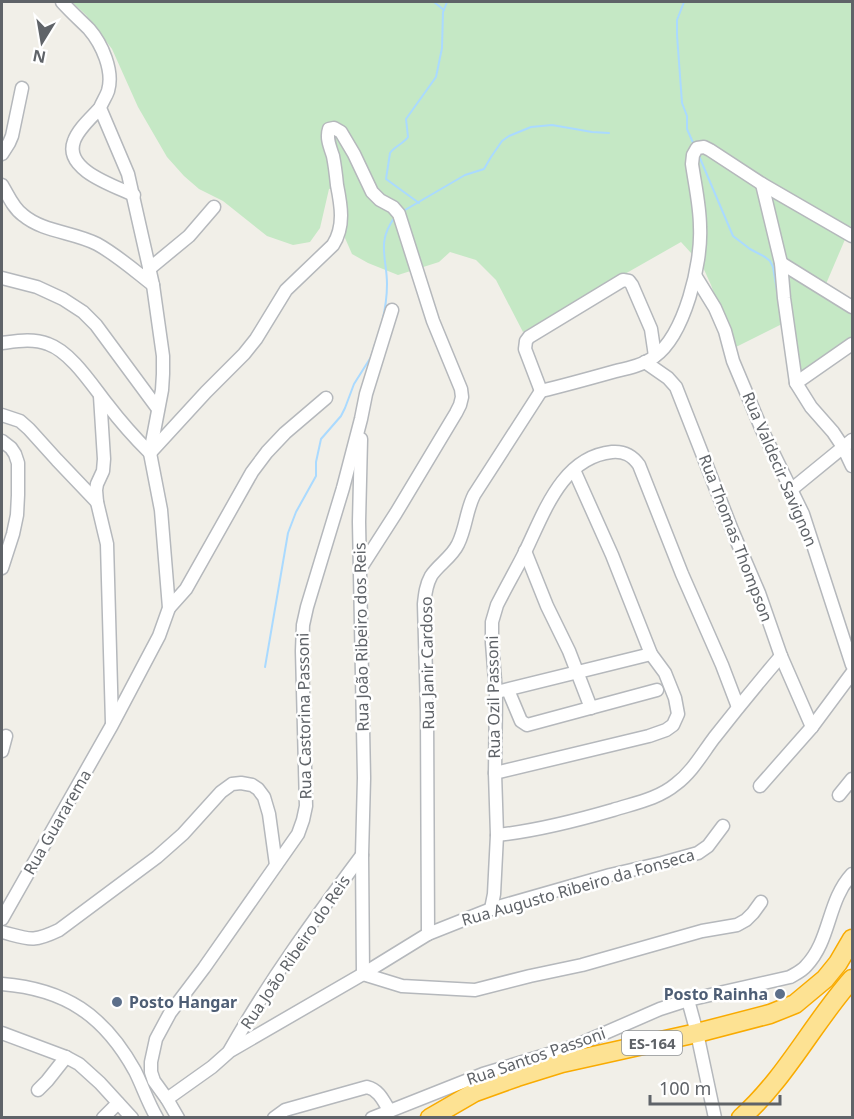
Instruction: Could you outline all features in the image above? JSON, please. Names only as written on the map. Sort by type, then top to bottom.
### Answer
[{"type":"highway","name":"ES-164","points":[[430,1118],[476,1092],[517,1077],[581,1059],[771,1014],[795,1004],[825,979],[838,963],[852,939]]},
{"type":"highway","points":[[741,1118],[753,1107],[789,1063],[852,981]]},
{"type":"street","points":[[62,2],[91,31],[109,67],[110,78],[108,91],[100,108],[75,139],[72,152],[79,166],[87,172],[134,195]]},
{"type":"street","points":[[2,154],[12,136],[22,88]]},
{"type":"street","points":[[100,108],[128,174],[134,195],[153,285],[163,356],[162,390],[150,453],[161,510],[169,608]]},
{"type":"street","points":[[150,453],[244,354],[256,339],[286,290],[338,238],[341,209],[327,135],[329,129],[338,129],[354,154],[372,192],[380,200],[393,207],[403,222],[433,321],[458,380],[462,397],[456,413],[360,569]]},
{"type":"street","points":[[650,359],[651,329],[632,285],[629,281],[623,280],[529,337],[525,349],[541,391],[650,359],[665,346],[685,312],[696,277],[700,229],[692,164],[697,148],[704,147],[710,150],[762,184],[852,236]]},
{"type":"street","points":[[762,184],[780,263],[796,383],[811,407],[833,432],[848,444],[852,466]]},
{"type":"street","points":[[2,185],[23,215],[38,224],[94,243],[118,257],[153,285]]},
{"type":"street","points":[[149,269],[200,226],[214,207]]},
{"type":"street","points":[[780,263],[852,308]]},
{"type":"street","name":"Rua Valdecir Savignon","points":[[696,277],[715,308],[725,331],[733,361],[762,430],[803,514],[852,665]]},
{"type":"street","points":[[2,278],[37,287],[63,299],[83,312],[110,343],[158,409]]},
{"type":"street","name":"Rua Castorina Passoni","points":[[178,1118],[154,1081],[151,1072],[156,1039],[170,1013],[298,834],[303,820],[306,806],[303,625],[343,488],[366,394],[392,310]]},
{"type":"street","points":[[2,343],[35,340],[60,350],[85,374],[150,453]]},
{"type":"street","points":[[796,383],[852,344]]},
{"type":"street","name":"Rua Thomas Thompson","points":[[650,359],[676,387],[759,593],[781,656],[812,727]]},
{"type":"street","name":"Rua Janir Cardoso","points":[[428,934],[428,722],[424,604],[427,584],[457,547],[474,495],[541,391]]},
{"type":"street","points":[[100,394],[104,459],[103,471],[96,487],[106,544],[112,725]]},
{"type":"street","points":[[169,608],[186,588],[252,472],[285,433],[326,398]]},
{"type":"street","points":[[2,415],[20,421],[29,429],[97,502]]},
{"type":"street","name":"Rua João Ribeiro dos Reis","points":[[361,419],[363,974]]},
{"type":"street","points":[[2,441],[11,448],[18,463],[17,515],[2,568]]},
{"type":"street","points":[[792,489],[848,444]]},
{"type":"street","name":"Rua Ozil Passoni","points":[[491,909],[495,887],[495,773],[502,691],[492,643],[492,622],[497,605],[550,499],[562,481],[590,457],[601,453],[626,453],[634,457],[639,465],[738,707]]},
{"type":"street","points":[[495,773],[649,736],[673,725],[678,714],[675,698],[664,673],[651,654],[612,555],[574,470]]},
{"type":"street","points":[[525,551],[569,651],[591,708]]},
{"type":"street","name":"Rua Guararema","points":[[2,919],[112,725],[159,636],[169,608]]},
{"type":"street","points":[[651,654],[502,691],[521,721],[528,725],[657,690]]},
{"type":"street","points":[[496,835],[591,817],[641,802],[668,790],[690,771],[738,707],[781,656]]},
{"type":"street","points":[[760,786],[812,727],[852,673]]},
{"type":"street","points":[[2,751],[6,736]]},
{"type":"street","points":[[839,795],[852,779]]},
{"type":"street","points":[[2,932],[33,940],[59,930],[157,857],[183,834],[221,792],[232,784],[252,785],[264,797],[269,814],[276,865]]},
{"type":"street","name":"Rua Augusto Ribeiro da Fonseca","points":[[230,1051],[428,934],[491,909],[698,853],[708,846],[723,826]]},
{"type":"street","name":"Rua João Ribeiro do Reis","points":[[230,1051],[262,996],[314,919],[362,855]]},
{"type":"street","name":"Rua Santos Passoni","points":[[372,1118],[483,1074],[575,1046],[660,1009],[688,1000],[790,976],[805,968],[819,948],[837,895],[852,874]]},
{"type":"street","points":[[363,974],[402,986],[475,990],[702,931],[737,925],[746,920],[761,902]]},
{"type":"street","points":[[2,984],[19,985],[68,1000],[93,1016],[126,1056],[157,1118]]},
{"type":"street","points":[[688,1000],[715,1118]]},
{"type":"street","points":[[2,1033],[79,1064],[132,1118]]},
{"type":"street","points":[[167,1099],[212,1067],[230,1051]]},
{"type":"street","points":[[38,1090],[66,1057]]},
{"type":"street","points":[[274,1118],[285,1110],[367,1087],[374,1088],[380,1094],[389,1110]]},
{"type":"street","points":[[103,1118],[118,1103]]},
{"type":"green space","points":[[72,2],[852,2],[852,223],[823,291],[852,309],[852,337],[798,376],[786,322],[734,348],[702,265],[681,242],[523,332],[496,280],[476,260],[450,252],[439,262],[398,275],[352,254],[345,238],[335,188],[329,189],[320,228],[310,242],[293,245],[267,236],[223,201],[199,189],[167,157],[138,107],[112,49],[86,15]]},
{"type":"waterway","points":[[434,2],[444,10]]},
{"type":"waterway","points":[[419,203],[386,179],[390,153],[408,137],[406,119],[436,77],[442,48],[443,12],[447,2]]},
{"type":"waterway","points":[[684,2],[677,20],[677,35],[682,103],[687,116],[687,129],[694,145]]},
{"type":"waterway","points":[[405,210],[465,175],[484,169],[502,141],[531,127],[552,125],[609,133]]},
{"type":"waterway","points":[[699,156],[733,236],[770,261],[778,296]]},
{"type":"waterway","points":[[382,322],[387,289],[384,242],[389,226],[395,217]]},
{"type":"waterway","points":[[265,667],[288,533],[296,512],[316,476],[316,462],[321,439],[341,416],[354,384],[371,357],[375,344]]},
{"type":"place","name":"Posto Rainha","points":[[780,994]]},
{"type":"place","name":"Posto Hangar","points":[[117,1002]]}]
